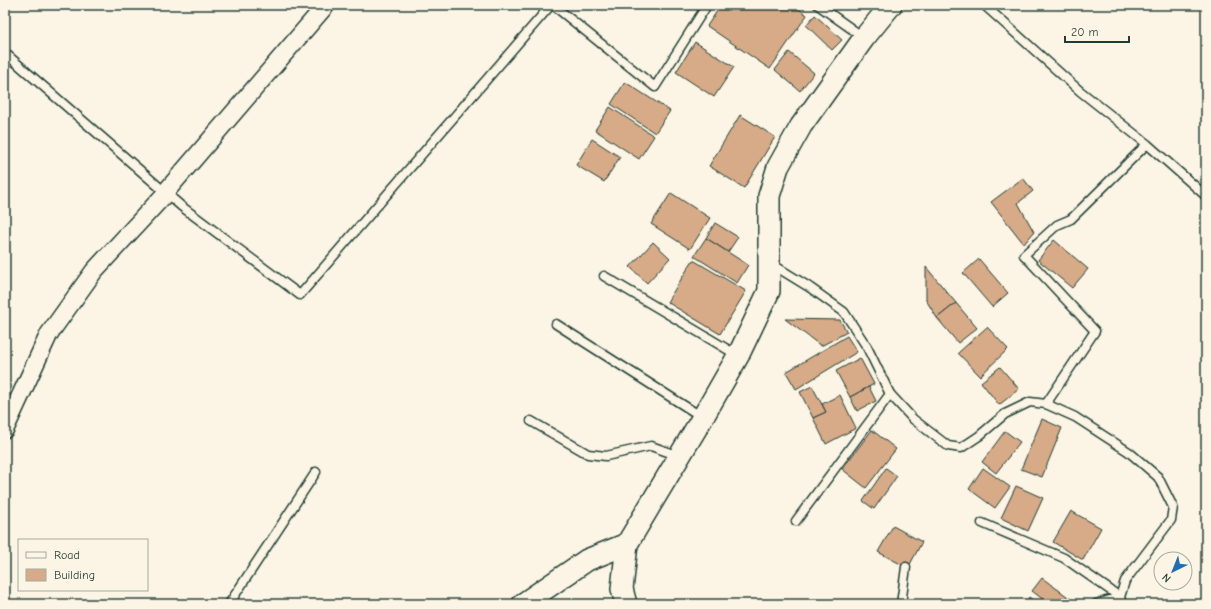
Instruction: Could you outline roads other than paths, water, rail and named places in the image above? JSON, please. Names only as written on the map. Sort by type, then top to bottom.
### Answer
[{"type":"street","points":[[5,429],[49,334],[94,271],[166,193],[326,5]]},
{"type":"street","points":[[626,604],[622,589],[626,544],[703,418],[738,356],[769,291],[769,196],[778,167],[801,126],[864,38],[891,5]]},
{"type":"street","points":[[524,604],[587,560],[626,544]]},
{"type":"lane","points":[[5,53],[166,193],[300,295],[552,5],[655,86],[707,5]]},
{"type":"lane","points":[[818,5],[864,38]]},
{"type":"lane","points":[[984,5],[1080,92],[1147,144],[1206,196]]},
{"type":"lane","points":[[1046,404],[1095,331],[1024,255],[1057,225],[1072,219],[1147,144]]},
{"type":"lane","points":[[768,262],[809,287],[844,312],[867,347],[890,394],[913,419],[948,446],[961,448],[979,436],[1005,414],[1030,402],[1046,404],[1075,417],[1134,456],[1158,477],[1173,507],[1171,520],[1125,581],[1121,601]]},
{"type":"lane","points":[[604,276],[738,356]]},
{"type":"lane","points":[[556,324],[703,418]]},
{"type":"lane","points":[[796,521],[890,394]]},
{"type":"lane","points":[[531,421],[588,454],[606,456],[651,446],[680,457]]},
{"type":"lane","points":[[229,604],[316,472]]},
{"type":"lane","points":[[982,523],[1064,558],[1121,601]]},
{"type":"lane","points":[[901,604],[906,567]]},
{"type":"lane","points":[[1096,604],[1121,601]]}]
